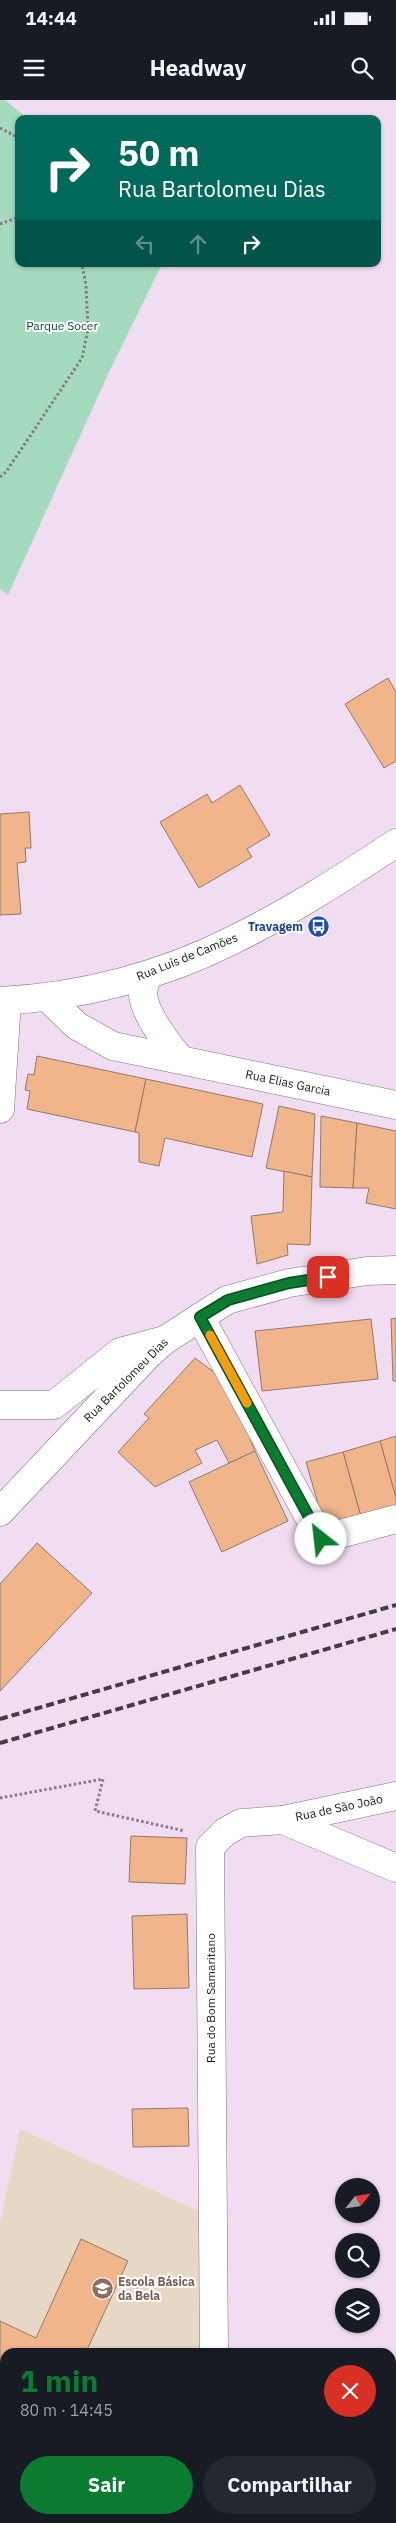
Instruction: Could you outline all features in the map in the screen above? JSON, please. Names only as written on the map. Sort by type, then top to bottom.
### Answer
[{"type":"street","name":"Rua Luís de Camões","points":[[48,998],[147,975],[232,941],[332,885],[396,843]]},
{"type":"street","points":[[147,975],[143,995],[163,1039],[180,1059]]},
{"type":"street","points":[[0,1109],[4,1001],[48,998]]},
{"type":"street","name":"Rua Elias Garcia","points":[[48,998],[77,1026],[113,1046],[396,1106]]},
{"type":"street","name":"Rua Bartolomeu Dias","points":[[0,1512],[165,1340],[200,1317],[228,1300],[289,1283],[366,1271],[396,1270]]},
{"type":"street","points":[[200,1317],[321,1539],[396,1519]]},
{"type":"street","points":[[0,1405],[54,1405],[120,1352],[165,1340]]},
{"type":"street","name":"Rua de São João","points":[[283,1820],[396,1796]]},
{"type":"street","points":[[225,1832],[241,1824],[283,1820],[396,1868]]},
{"type":"street","name":"Rua do Bom Samaritano","points":[[214,2348],[210,1847],[225,1832]]},
{"type":"path","points":[[0,128],[15,136]]},
{"type":"path","points":[[0,224],[15,218]]},
{"type":"path","points":[[0,477],[6,472],[82,358],[88,330],[86,285],[83,267]]},
{"type":"path","points":[[0,1798],[103,1779],[95,1811],[193,1833],[225,1832]]},
{"type":"shaded area","name":"Escola Básica da Bela","points":[[20,2129],[203,2213],[204,2348],[0,2348],[0,2225]]},
{"type":"green space","name":"Parque Socer","points":[[0,100],[5,100],[23,115],[15,115],[15,267],[161,267],[109,372],[8,595],[0,589]]},
{"type":"building","points":[[388,678],[396,692],[396,761],[384,768],[345,704]]},
{"type":"building","points":[[240,785],[270,835],[247,849],[252,857],[199,888],[160,822],[207,794],[212,803]]},
{"type":"building","points":[[29,812],[31,848],[25,848],[26,862],[17,863],[21,914],[0,915],[0,814]]},
{"type":"building","points":[[37,1056],[146,1079],[135,1132],[27,1109],[30,1091],[25,1090],[28,1074],[34,1075]]},
{"type":"building","points":[[146,1079],[263,1104],[252,1157],[165,1138],[159,1166],[139,1162],[139,1133],[135,1132]]},
{"type":"building","points":[[279,1106],[315,1114],[312,1177],[266,1168]]},
{"type":"building","points":[[321,1116],[357,1123],[353,1188],[320,1187]]},
{"type":"building","points":[[357,1123],[396,1131],[396,1209],[366,1203],[369,1188],[353,1188]]},
{"type":"building","points":[[284,1171],[312,1177],[310,1245],[287,1244],[288,1255],[257,1264],[251,1216],[283,1212]]},
{"type":"building","points":[[396,1318],[396,1381],[393,1381],[391,1319]]},
{"type":"building","points":[[371,1319],[378,1379],[262,1391],[255,1331]]},
{"type":"building","points":[[195,1358],[222,1378],[251,1438],[255,1451],[229,1463],[217,1440],[195,1450],[202,1463],[155,1487],[118,1452],[149,1418],[144,1414]]},
{"type":"building","points":[[396,1436],[396,1498],[380,1441]]},
{"type":"building","points":[[380,1441],[396,1498],[396,1507],[361,1517],[343,1452]]},
{"type":"building","points":[[255,1451],[288,1521],[222,1552],[189,1482]]},
{"type":"building","points":[[343,1452],[361,1517],[325,1528],[306,1462]]},
{"type":"building","points":[[37,1543],[92,1593],[0,1691],[0,1584]]},
{"type":"building","points":[[131,1836],[187,1838],[185,1884],[129,1882]]},
{"type":"building","points":[[187,1914],[189,1988],[134,1989],[132,1916]]},
{"type":"building","points":[[188,2108],[189,2146],[133,2147],[132,2109]]},
{"type":"building","points":[[81,2239],[128,2261],[88,2348],[0,2348],[0,2321],[36,2338]]},
{"type":"railway","points":[[0,1719],[396,1605]]},
{"type":"railway","points":[[0,1743],[396,1629]]},
{"type":"slow traffic","points":[[210,1335],[247,1403]]},
{"type":"place","name":"Travagem","points":[[319,927]]},
{"type":"place","name":"Escola Básica da Bela","points":[[102,2289]]},
{"type":"route","points":[[321,1539],[200,1317],[228,1300],[289,1283],[328,1277]]}]
